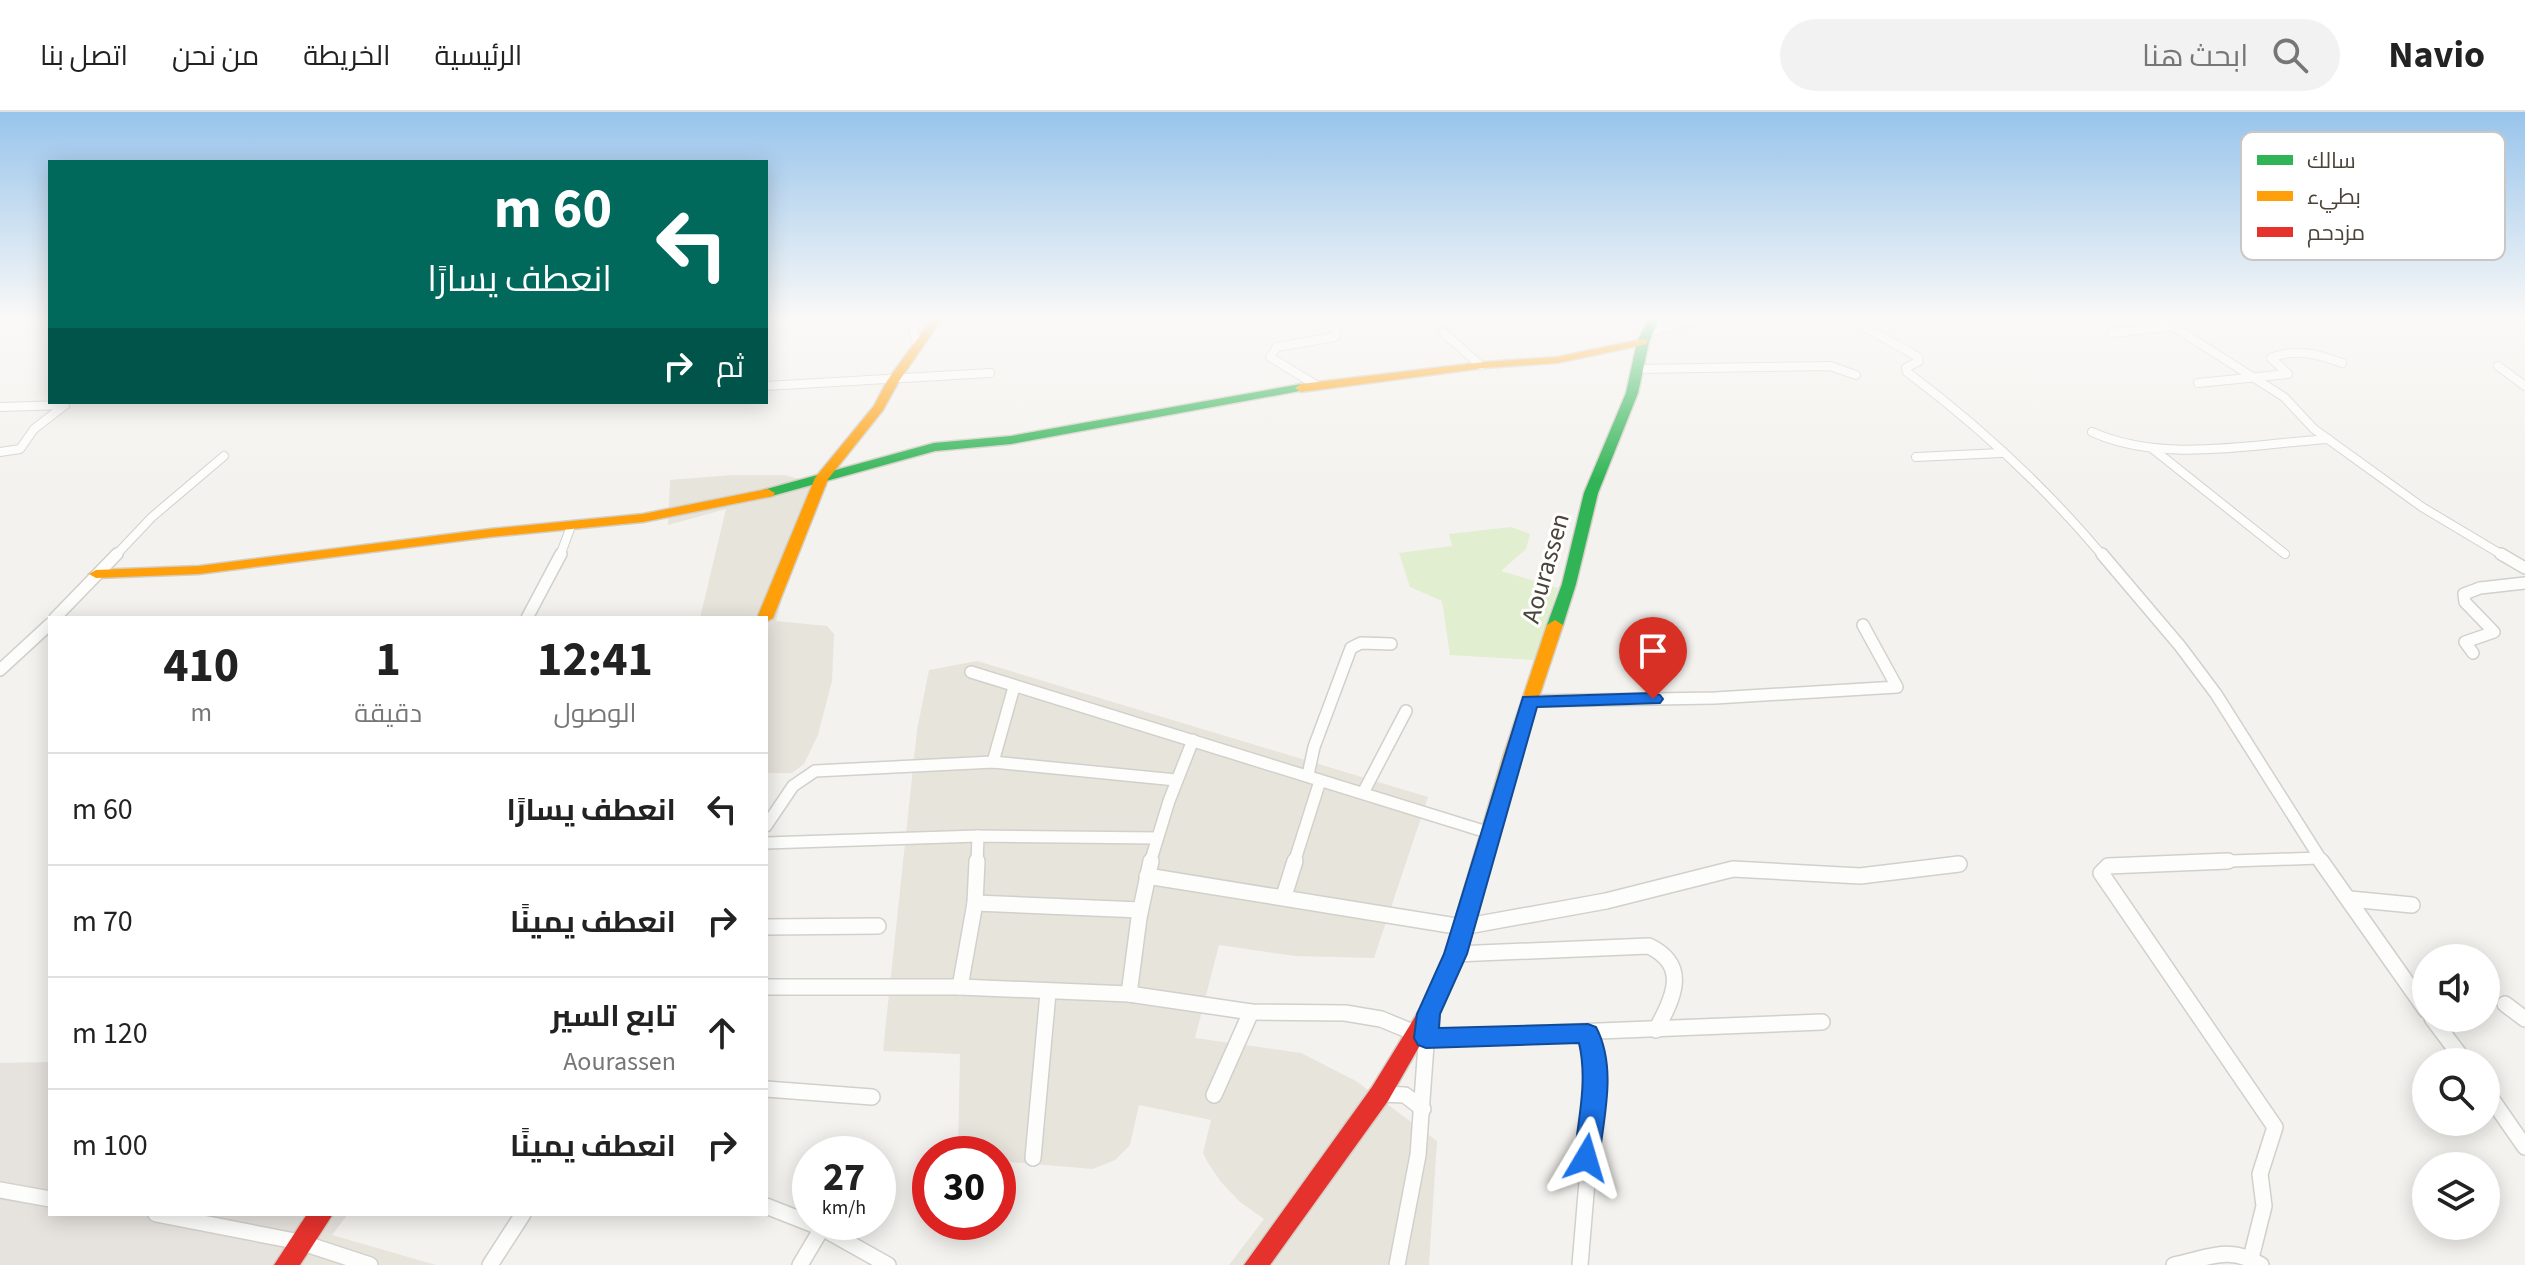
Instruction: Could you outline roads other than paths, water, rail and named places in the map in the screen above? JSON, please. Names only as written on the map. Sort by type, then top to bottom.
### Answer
[{"type":"street","points":[[766,616],[822,478],[879,407],[898,374]]},
{"type":"street","points":[[768,386],[980,374]]},
{"type":"street","points":[[1298,374],[1316,385]]},
{"type":"street","points":[[96,574],[199,570],[674,513],[822,478],[934,447],[1011,440],[1316,385],[1413,374]]},
{"type":"street","name":"Aourassen","points":[[1256,1265],[1421,1035],[1455,954],[1530,701],[1569,584],[1591,493],[1632,393],[1636,374]]},
{"type":"street","points":[[1909,374],[1971,420],[2079,527],[2196,665],[2319,858],[2412,990]]},
{"type":"street","points":[[2248,374],[2284,397],[2328,439],[2422,507],[2525,568]]},
{"type":"street","points":[[2198,383],[2288,374]]},
{"type":"street","points":[[2509,374],[2525,386]]},
{"type":"street","points":[[0,407],[65,405],[34,429],[20,449],[0,452]]},
{"type":"street","points":[[2092,432],[2116,444],[2153,449],[2328,439]]},
{"type":"street","points":[[2153,449],[2285,554]]},
{"type":"street","points":[[1916,457],[2001,453]]},
{"type":"street","points":[[57,616],[158,511],[224,456]]},
{"type":"street","points":[[528,616],[558,561],[571,526]]},
{"type":"street","points":[[2473,653],[2465,642],[2494,632],[2465,602],[2464,594],[2480,588],[2525,583]]},
{"type":"street","points":[[1530,701],[1715,698],[1897,687],[1863,625]]},
{"type":"street","points":[[0,670],[48,626]]},
{"type":"street","points":[[1284,896],[1314,778],[1314,747],[1351,648],[1361,643],[1391,644]]},
{"type":"street","points":[[971,672],[1490,833]]},
{"type":"street","points":[[993,762],[1014,687]]},
{"type":"street","points":[[1363,793],[1406,711]]},
{"type":"street","points":[[1129,994],[1140,910],[1156,838],[1193,740]]},
{"type":"street","points":[[768,823],[793,786],[815,771],[993,762],[1176,780]]},
{"type":"street","points":[[768,843],[978,836],[1156,838]]},
{"type":"street","points":[[960,987],[975,903],[978,836]]},
{"type":"street","points":[[2174,1265],[2233,1253],[2256,1261],[2264,1206],[2260,1174],[2275,1127],[2101,873],[2108,866],[2319,858]]},
{"type":"street","points":[[1147,876],[1462,927],[1606,901],[1733,869],[1860,876],[1959,864]]},
{"type":"street","points":[[2350,899],[2412,905]]},
{"type":"street","points":[[975,903],[1140,910]]},
{"type":"street","points":[[768,927],[878,926]]},
{"type":"street","points":[[1455,954],[1649,946],[1664,950],[1671,961],[1676,985],[1656,1030]]},
{"type":"street","points":[[768,987],[960,987],[1129,994],[1251,1012],[1345,1013],[1381,1019],[1421,1035],[1588,1033],[1822,1022]]},
{"type":"street","points":[[1033,1158],[1048,993]]},
{"type":"street","points":[[2505,1004],[2525,1019]]},
{"type":"street","points":[[1214,1095],[1251,1012]]},
{"type":"street","points":[[1580,1265],[1586,1158],[1595,1086],[1595,1060],[1588,1033]]},
{"type":"street","points":[[1397,1265],[1418,1155],[1423,1109],[1421,1035]]},
{"type":"street","points":[[768,1089],[872,1097]]},
{"type":"street","points":[[1380,1094],[1405,1095],[1423,1109]]},
{"type":"street","points":[[2500,1111],[2525,1147]]},
{"type":"street","points":[[0,1190],[48,1199]]},
{"type":"street","points":[[768,1207],[792,1216]]},
{"type":"street","points":[[166,1216],[300,1242],[370,1265]]},
{"type":"street","points":[[286,1265],[320,1216]]},
{"type":"street","points":[[490,1265],[522,1216]]},
{"type":"street","points":[[800,1265],[815,1240]]},
{"type":"street","points":[[843,1240],[888,1265]]}]
